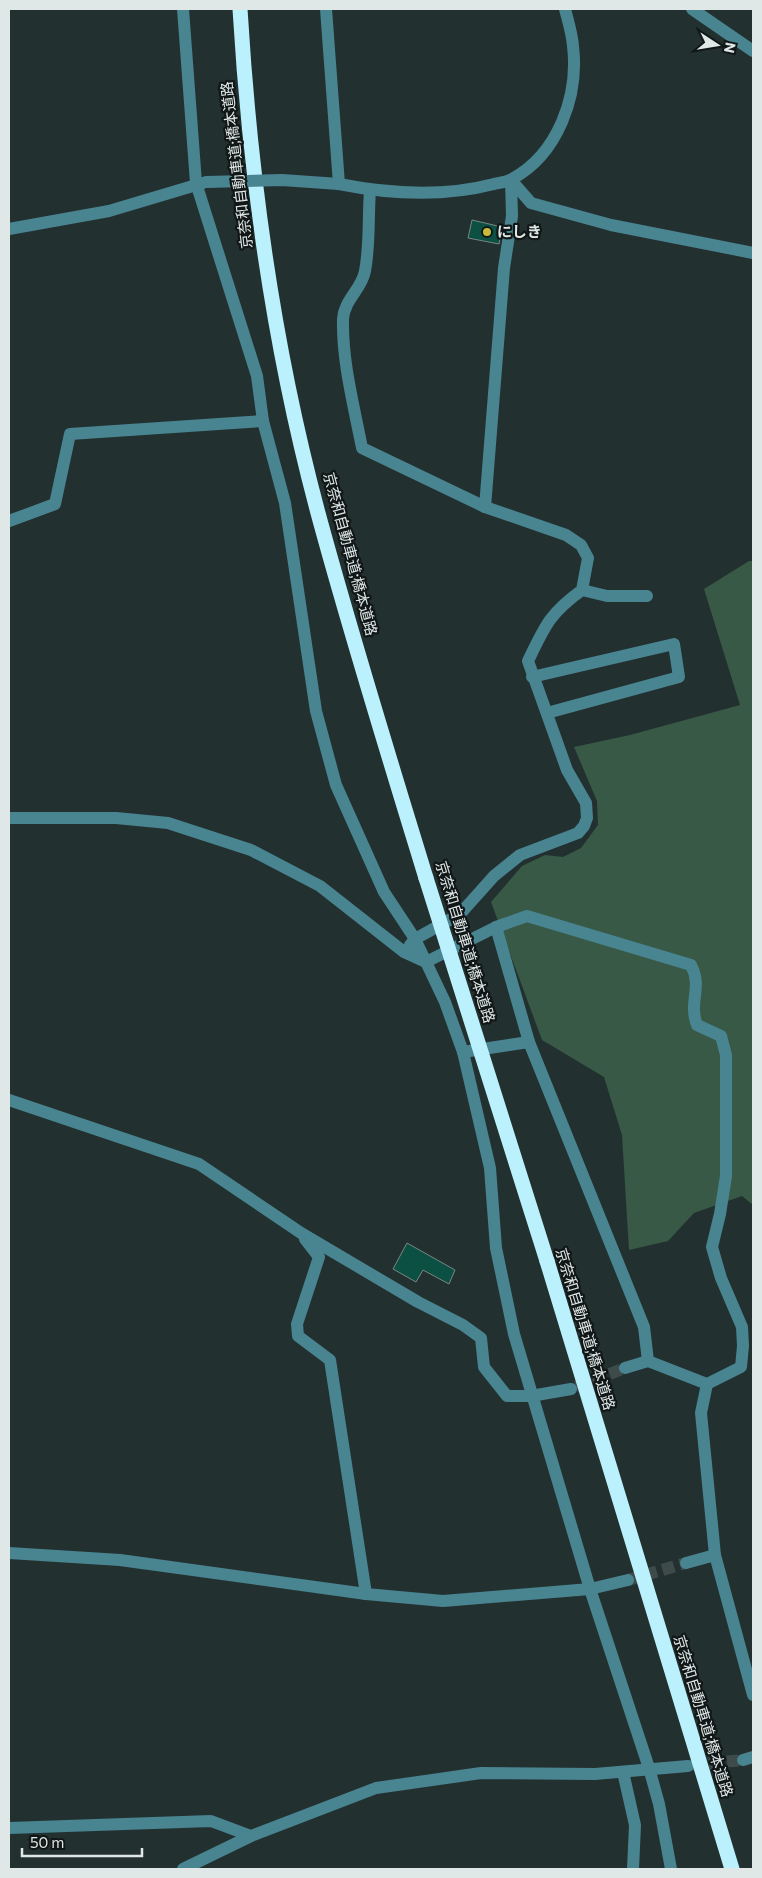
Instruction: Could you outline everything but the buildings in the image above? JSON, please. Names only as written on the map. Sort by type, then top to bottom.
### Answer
[{"type":"highway","name":"京奈和自動車道;橋本道路","points":[[240,9],[244,90],[262,238],[287,378],[318,512],[426,878],[732,1869]]},
{"type":"street","points":[[183,9],[201,183],[257,376],[263,420],[285,503],[316,711],[336,785],[384,892],[415,939],[426,962],[445,1002],[463,1052],[490,1168],[496,1248],[504,1294],[530,1396],[590,1590],[649,1768],[659,1804],[671,1869]]},
{"type":"street","points":[[326,9],[339,184]]},
{"type":"street","points":[[9,229],[109,211],[201,183],[282,180],[339,184],[370,190],[471,190],[511,180],[538,159],[562,124],[574,83],[573,45],[565,9]]},
{"type":"street","points":[[692,9],[753,51]]},
{"type":"street","points":[[511,180],[531,203],[611,224],[753,253]]},
{"type":"street","points":[[485,507],[504,268],[512,216],[511,180]]},
{"type":"street","points":[[370,190],[365,271],[360,287],[349,300],[343,317],[348,374],[362,448],[485,507],[566,535],[581,545],[588,558],[582,590],[563,604],[550,618],[528,661],[532,677],[567,770],[586,803],[587,818],[584,826],[578,833],[520,855],[494,876],[460,914],[415,939],[404,952]]},
{"type":"street","points":[[9,521],[55,504],[70,434],[263,420]]},
{"type":"street","points":[[582,590],[607,596],[647,596]]},
{"type":"street","points":[[532,677],[674,644],[679,677],[547,713]]},
{"type":"street","points":[[9,818],[116,818],[168,823],[251,850],[320,886],[404,952],[426,962]]},
{"type":"street","points":[[426,962],[496,927],[528,916],[691,965],[697,978],[693,1014],[697,1025],[720,1036],[726,1055],[726,1176],[712,1247],[721,1278],[742,1327],[741,1367],[707,1384],[648,1361],[625,1368]]},
{"type":"street","points":[[496,927],[529,1042],[644,1327],[648,1361]]},
{"type":"street","points":[[463,1052],[529,1042]]},
{"type":"street","points":[[9,1100],[199,1164],[301,1233],[418,1302],[463,1325],[481,1338],[484,1367],[496,1385],[507,1396],[530,1396],[572,1389]]},
{"type":"street","points":[[301,1233],[319,1257],[297,1324],[298,1336],[330,1360],[366,1594]]},
{"type":"street","points":[[707,1384],[701,1413],[715,1556],[753,1695]]},
{"type":"street","points":[[9,1553],[120,1560],[366,1594],[443,1601],[590,1590],[628,1580]]},
{"type":"street","points":[[686,1563],[715,1556]]},
{"type":"street","points":[[183,1869],[251,1836],[376,1788],[481,1773],[623,1772],[649,1768],[688,1766]]},
{"type":"street","points":[[623,1772],[636,1825],[633,1869]]},
{"type":"street","points":[[9,1828],[211,1820],[251,1836]]},
{"type":"green space","points":[[749,561],[753,561],[753,1205],[742,1196],[694,1213],[668,1241],[629,1250],[622,1135],[604,1077],[542,1040],[491,902],[522,866],[545,855],[563,857],[581,848],[598,825],[597,801],[574,747],[630,735],[740,705],[704,589]]},
{"type":"tunnel","points":[[576,1387],[625,1368]]},
{"type":"tunnel","points":[[628,1580],[686,1563]]},
{"type":"tunnel","points":[[691,1765],[743,1760]]},
{"type":"place","name":"にしき","points":[[487,232]]}]
